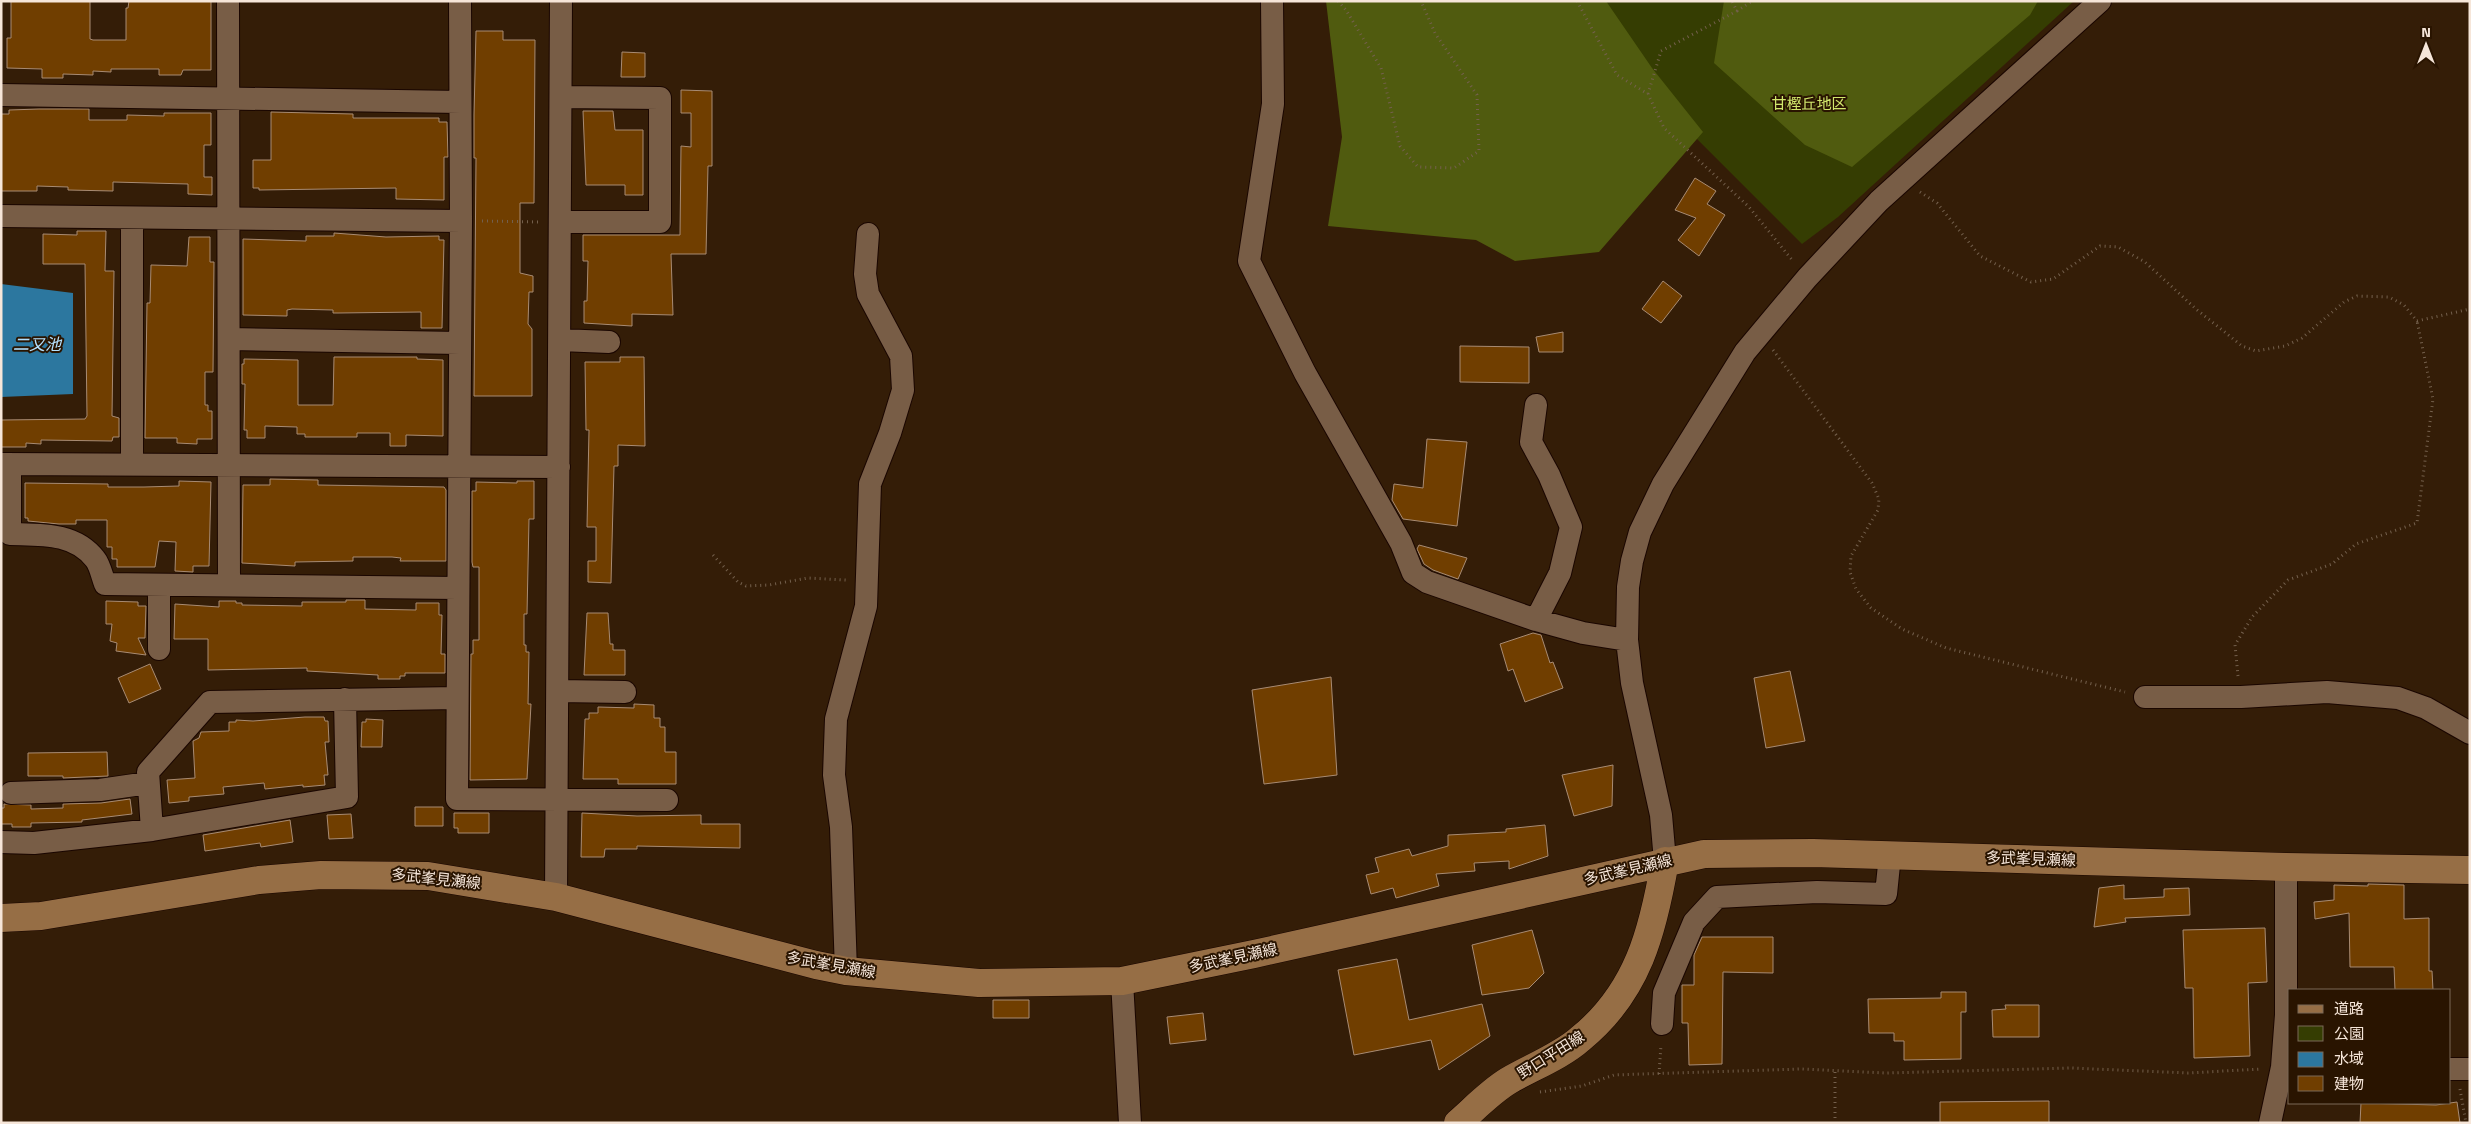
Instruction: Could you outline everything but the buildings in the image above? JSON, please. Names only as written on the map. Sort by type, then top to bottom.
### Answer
[{"type":"main road","name":"多武峯見瀬線","points":[[1,918],[41,916],[259,880],[320,875],[428,876],[556,898],[816,965],[846,971],[979,983],[1122,981],[1364,930],[1665,861],[1704,854],[1890,855],[2286,868],[2470,870]]},
{"type":"main road","name":"野口平田線","points":[[1458,1123],[1505,1083],[1580,1040],[1623,994],[1643,956],[1656,912],[1665,861]]},
{"type":"street","points":[[228,1],[229,585]]},
{"type":"street","points":[[460,1],[461,221],[457,798],[666,800]]},
{"type":"street","points":[[556,898],[560,467],[561,1]]},
{"type":"street","points":[[1272,1],[1273,104],[1249,261],[1305,373],[1401,543],[1413,573],[1428,582],[1536,620],[1583,633],[1627,640]]},
{"type":"street","points":[[1665,861],[1661,816],[1632,683],[1627,640],[1628,587],[1632,561],[1640,532],[1663,484],[1758,335],[1847,233],[2100,1]]},
{"type":"street","points":[[1,95],[460,102]]},
{"type":"street","points":[[561,97],[660,98],[660,222],[561,222]]},
{"type":"street","points":[[1,216],[229,220],[461,221]]},
{"type":"street","points":[[132,218],[132,464]]},
{"type":"street","points":[[846,971],[841,828],[834,774],[836,718],[866,606],[870,484],[890,433],[903,390],[901,356],[868,294],[866,274],[868,234]]},
{"type":"street","points":[[230,339],[459,343]]},
{"type":"street","points":[[560,340],[609,342]]},
{"type":"street","points":[[1536,405],[1531,442],[1549,475],[1571,527],[1560,573],[1536,620]]},
{"type":"street","points":[[457,588],[105,584],[96,560],[80,545],[55,535],[10,534],[5,464],[560,467]]},
{"type":"street","points":[[159,585],[159,649]]},
{"type":"street","points":[[558,691],[625,692]]},
{"type":"street","points":[[2145,697],[2241,697],[2327,692],[2398,698],[2426,708],[2470,733]]},
{"type":"street","points":[[152,830],[148,772],[210,702],[457,698]]},
{"type":"street","points":[[1,842],[34,843],[152,830],[347,797],[344,699]]},
{"type":"street","points":[[11,792],[100,790],[148,783]]},
{"type":"street","points":[[1662,1024],[1664,993],[1694,922],[1717,897],[1817,892],[1886,894],[1890,855]]},
{"type":"street","points":[[2270,1123],[2286,1067],[2286,868]]},
{"type":"street","points":[[1122,981],[1130,1123]]},
{"type":"path","points":[[1338,1],[1346,10],[1381,68],[1400,146],[1418,166],[1454,168],[1479,151],[1477,95],[1435,33],[1420,1]]},
{"type":"path","points":[[1577,1],[1617,75],[1648,94],[1664,128],[1749,207],[1807,278]]},
{"type":"path","points":[[1732,1],[1737,11]]},
{"type":"path","points":[[1648,94],[1661,51],[1737,11],[1752,1]]},
{"type":"path","points":[[1903,180],[1936,204],[1980,256],[2031,282],[2053,279],[2100,246],[2118,247],[2145,262],[2234,340],[2242,346],[2256,351],[2285,346],[2302,338],[2344,302],[2357,296],[2389,297],[2404,305],[2417,321],[2434,399],[2417,523],[2356,544],[2332,564],[2288,580],[2252,617],[2235,645],[2241,697]]},
{"type":"path","points":[[461,221],[561,222]]},
{"type":"path","points":[[2417,321],[2470,309]]},
{"type":"path","points":[[1758,335],[1778,355],[1872,483],[1879,499],[1878,510],[1851,556],[1850,572],[1856,589],[1871,608],[1902,629],[1946,648],[2145,697]]},
{"type":"path","points":[[713,555],[738,582],[746,586],[769,585],[808,578],[853,581]]},
{"type":"path","points":[[1659,1074],[1662,1024]]},
{"type":"path","points":[[1530,1093],[1582,1086],[1614,1075],[1801,1069],[1835,1072],[2071,1068],[2188,1073],[2286,1067]]},
{"type":"path","points":[[2459,1069],[2466,1123]]},
{"type":"path","points":[[1834,1123],[1835,1072]]},
{"type":"green space","points":[[1326,1],[1606,1],[1652,68],[1703,132],[1599,252],[1515,261],[1476,240],[1328,226],[1342,137]]},
{"type":"green space","name":"甘樫丘地区","points":[[1356,1],[2074,1],[1838,217],[1802,244],[1687,129]]},
{"type":"green space","points":[[1724,1],[2038,1],[2030,15],[1852,167],[1805,145],[1714,63]]},
{"type":"water","name":"二又池","points":[[1,284],[73,293],[73,394],[1,397]]}]
